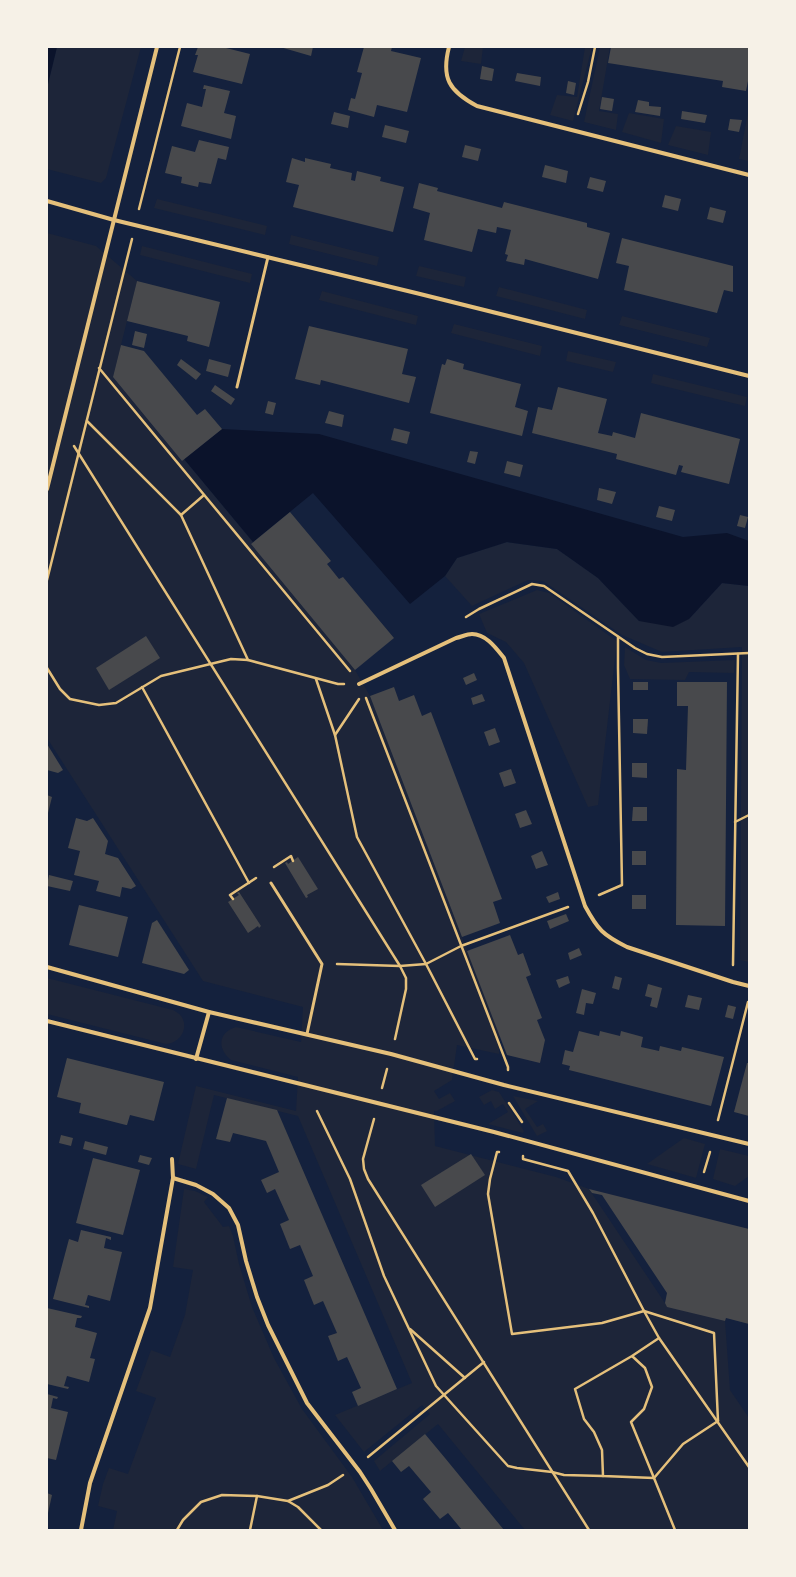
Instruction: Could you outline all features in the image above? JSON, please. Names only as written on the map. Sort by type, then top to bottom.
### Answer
[{"type":"street","points":[[47,489],[157,47]]},
{"type":"street","points":[[449,47],[446,60],[446,75],[451,87],[461,98],[477,106],[749,175]]},
{"type":"street","points":[[47,202],[114,220],[749,376]]},
{"type":"street","points":[[359,684],[456,638],[472,634],[483,637],[494,646],[504,658],[584,902],[593,921],[600,930],[612,940],[627,947],[749,986]]},
{"type":"street","points":[[47,966],[209,1012],[391,1054],[504,1085],[749,1144]]},
{"type":"street","points":[[196,1059],[209,1012]]},
{"type":"street","points":[[47,1021],[527,1141],[749,1201]]},
{"type":"street","points":[[81,1530],[90,1483],[150,1308],[173,1178],[172,1159]]},
{"type":"street","points":[[173,1178],[196,1185],[213,1194],[229,1208],[238,1225],[248,1268],[268,1325],[307,1403],[360,1472],[395,1530]]},
{"type":"lane","points":[[237,387],[268,257]]},
{"type":"lane","points":[[271,883],[322,964],[307,1034]]},
{"type":"path","points":[[47,580],[180,47]]},
{"type":"path","points":[[573,130],[588,82],[595,47]]},
{"type":"path","points":[[99,368],[350,671],[359,684],[370,706],[508,1067],[503,1092],[529,1134],[523,1159]]},
{"type":"path","points":[[87,420],[181,515],[248,660]]},
{"type":"path","points":[[63,428],[400,966],[406,978],[405,1000],[363,1159],[364,1169],[368,1179],[589,1530]]},
{"type":"path","points":[[181,515],[204,495]]},
{"type":"path","points":[[456,638],[460,622],[479,609],[532,584],[544,586],[634,648],[647,654],[662,657],[749,654]]},
{"type":"path","points":[[322,964],[400,966],[426,964],[461,946],[584,902],[622,885],[618,637]]},
{"type":"path","points":[[733,982],[738,654]]},
{"type":"path","points":[[47,668],[65,695],[70,699],[99,706],[116,703],[161,676],[231,659],[248,660],[338,684]]},
{"type":"path","points":[[316,679],[335,735],[356,837],[426,964],[475,1059],[482,1061]]},
{"type":"path","points":[[142,687],[249,883]]},
{"type":"path","points":[[335,735],[363,692]]},
{"type":"path","points":[[735,822],[749,815]]},
{"type":"path","points":[[700,1188],[749,997]]},
{"type":"path","points":[[502,1065],[508,1067]]},
{"type":"path","points":[[317,1111],[350,1179],[384,1276],[436,1386],[508,1466],[564,1475],[654,1478]]},
{"type":"path","points":[[504,1153],[497,1152],[488,1194],[512,1334],[602,1324],[644,1311],[714,1333],[718,1422]]},
{"type":"path","points":[[516,1157],[568,1171],[593,1213],[659,1338],[749,1467]]},
{"type":"path","points":[[408,1328],[465,1378]]},
{"type":"path","points":[[602,1476],[602,1450],[594,1432],[584,1419],[575,1389],[632,1356],[659,1338]]},
{"type":"path","points":[[632,1356],[645,1368],[652,1387],[644,1409],[631,1422],[675,1530]]},
{"type":"path","points":[[654,1478],[683,1444],[718,1422]]},
{"type":"path","points":[[250,1530],[258,1496]]},
{"type":"path","points":[[288,1501],[298,1507],[322,1530]]},
{"type":"shaded area","points":[[47,47],[57,47],[47,88]]},
{"type":"shaded area","points":[[57,47],[141,47],[106,178],[101,183],[47,169],[47,88]]},
{"type":"shaded area","points":[[465,47],[483,47],[481,64],[461,61]]},
{"type":"shaded area","points":[[585,47],[592,47],[573,121],[550,115],[557,95],[577,97]]},
{"type":"shaded area","points":[[600,47],[610,47],[599,111],[618,114],[616,130],[584,122]]},
{"type":"shaded area","points":[[749,108],[749,161],[739,159]]},
{"type":"shaded area","points":[[629,113],[664,119],[661,143],[622,132]]},
{"type":"shaded area","points":[[676,126],[711,132],[708,155],[668,145]]},
{"type":"shaded area","points":[[157,199],[267,226],[265,235],[154,208]]},
{"type":"shaded area","points":[[47,233],[96,246],[137,281],[113,377],[182,461],[184,459],[253,542],[251,544],[355,670],[370,696],[499,1034],[499,1054],[457,1045],[452,1080],[434,1091],[439,1099],[450,1093],[455,1101],[437,1111],[434,1111],[435,1146],[556,1177],[589,1189],[667,1306],[725,1321],[730,1390],[749,1418],[749,1530],[525,1530],[438,1424],[380,1471],[374,1461],[430,1414],[422,1405],[364,1452],[335,1415],[412,1383],[298,1116],[214,1095],[196,1169],[178,1164],[196,1086],[296,1111],[298,1077],[231,1060],[223,1051],[222,1041],[223,1037],[230,1029],[236,1027],[301,1042],[303,1007],[203,981],[47,738]]},
{"type":"shaded area","points":[[291,235],[379,257],[377,266],[289,244]]},
{"type":"shaded area","points":[[142,246],[252,274],[250,283],[140,255]]},
{"type":"shaded area","points":[[419,266],[466,277],[464,287],[416,276]]},
{"type":"shaded area","points":[[499,287],[587,310],[585,319],[496,296]]},
{"type":"shaded area","points":[[322,291],[418,316],[416,325],[319,300]]},
{"type":"shaded area","points":[[622,316],[710,338],[707,347],[619,325]]},
{"type":"shaded area","points":[[454,324],[542,346],[540,356],[451,333]]},
{"type":"shaded area","points":[[568,351],[616,362],[613,372],[566,361]]},
{"type":"shaded area","points":[[653,374],[747,397],[745,406],[651,383]]},
{"type":"shaded area","points":[[222,429],[319,434],[683,537],[727,533],[749,541],[749,586],[722,583],[689,619],[673,627],[639,621],[598,578],[557,549],[507,542],[457,558],[445,576],[410,604],[313,493],[253,542],[184,459]]},
{"type":"shaded area","points":[[507,542],[557,549],[598,578],[639,621],[689,619],[722,583],[749,586],[749,962],[740,960],[742,647],[662,652],[622,635],[543,581],[528,580],[472,606],[445,576],[457,558]]},
{"type":"shaded area","points":[[537,590],[549,593],[617,641],[598,805],[588,807],[524,663],[506,642],[487,633],[479,614]]},
{"type":"shaded area","points":[[625,647],[646,660],[661,663],[735,660],[734,673],[689,672],[685,680],[630,679],[624,665]]},
{"type":"shaded area","points":[[47,978],[173,1010],[180,1015],[183,1021],[184,1030],[179,1038],[166,1044],[47,1014]]},
{"type":"shaded area","points":[[492,1090],[499,1092],[524,1131],[523,1133],[488,1124],[508,1112],[503,1104],[495,1109],[491,1101],[484,1105],[479,1097]]},
{"type":"shaded area","points":[[513,1096],[538,1101],[525,1109],[537,1127],[543,1124],[547,1131],[537,1136]]},
{"type":"shaded area","points":[[684,1138],[705,1144],[696,1178],[647,1164]]},
{"type":"shaded area","points":[[720,1149],[749,1156],[749,1176],[735,1186],[713,1179]]},
{"type":"shaded area","points":[[184,1189],[195,1191],[208,1197],[204,1202],[223,1227],[229,1226],[252,1307],[274,1358],[302,1409],[352,1477],[383,1530],[113,1530],[117,1511],[98,1506],[103,1484],[109,1468],[128,1474],[156,1398],[136,1391],[151,1350],[170,1357],[185,1315],[193,1270],[173,1267]]},
{"type":"building","points":[[198,47],[222,47],[250,54],[242,84],[193,72],[198,55],[195,55]]},
{"type":"building","points":[[280,47],[313,47],[311,56]]},
{"type":"building","points":[[364,47],[392,47],[391,51],[421,58],[407,112],[377,105],[374,117],[348,110],[351,98],[355,99],[362,73],[357,72]]},
{"type":"building","points":[[611,47],[749,47],[749,76],[746,91],[722,87],[723,81],[608,63]]},
{"type":"building","points":[[482,66],[494,69],[492,81],[480,79]]},
{"type":"building","points":[[517,73],[541,77],[540,86],[515,81]]},
{"type":"building","points":[[568,81],[576,83],[574,95],[566,93]]},
{"type":"building","points":[[204,85],[230,91],[224,113],[236,116],[231,139],[181,126],[187,103],[202,107],[206,89],[203,89]]},
{"type":"building","points":[[602,97],[614,99],[612,111],[600,109]]},
{"type":"building","points":[[638,100],[649,102],[649,106],[661,107],[660,116],[635,112]]},
{"type":"building","points":[[682,111],[707,115],[705,123],[681,119]]},
{"type":"building","points":[[334,112],[350,116],[348,128],[331,124]]},
{"type":"building","points":[[730,119],[742,120],[739,132],[728,130]]},
{"type":"building","points":[[385,125],[409,131],[406,143],[382,137]]},
{"type":"building","points":[[199,140],[229,147],[226,160],[218,158],[211,184],[199,182],[198,187],[181,183],[182,177],[165,173],[172,146],[195,152]]},
{"type":"building","points":[[465,145],[481,149],[478,161],[462,157]]},
{"type":"building","points":[[292,158],[305,162],[305,158],[331,164],[330,168],[352,173],[351,180],[355,181],[357,171],[381,177],[380,181],[404,187],[393,232],[293,207],[299,185],[286,182]]},
{"type":"building","points":[[545,165],[568,171],[566,183],[542,177]]},
{"type":"building","points":[[590,177],[606,181],[603,192],[587,188]]},
{"type":"building","points":[[419,183],[438,188],[437,191],[502,208],[504,202],[587,223],[587,227],[610,233],[598,279],[525,259],[524,265],[506,261],[508,255],[505,254],[511,230],[497,227],[496,233],[478,229],[472,252],[424,240],[430,213],[413,208]]},
{"type":"building","points":[[665,195],[681,199],[678,211],[662,207]]},
{"type":"building","points":[[710,207],[726,211],[723,223],[707,219]]},
{"type":"building","points":[[622,238],[733,266],[733,292],[724,290],[717,313],[624,290],[629,266],[616,263]]},
{"type":"building","points":[[137,281],[220,302],[209,347],[187,341],[188,336],[127,321]]},
{"type":"building","points":[[309,326],[408,349],[402,374],[416,377],[409,403],[321,380],[320,385],[295,379]]},
{"type":"building","points":[[135,331],[147,334],[144,348],[132,345]]},
{"type":"building","points":[[121,345],[144,351],[197,415],[205,409],[222,429],[182,461],[113,377]]},
{"type":"building","points":[[181,359],[201,374],[196,380],[177,365]]},
{"type":"building","points":[[209,359],[231,365],[228,377],[206,371]]},
{"type":"building","points":[[447,359],[464,364],[463,369],[521,384],[515,407],[528,411],[522,436],[430,413],[442,364],[445,365]]},
{"type":"building","points":[[215,385],[235,399],[231,405],[211,391]]},
{"type":"building","points":[[558,387],[607,399],[598,433],[612,436],[613,432],[635,438],[641,413],[740,439],[729,484],[681,472],[683,466],[679,465],[676,475],[616,459],[617,454],[532,433],[538,407],[552,410]]},
{"type":"building","points":[[268,401],[276,403],[273,415],[265,413]]},
{"type":"building","points":[[329,411],[344,415],[342,427],[325,423]]},
{"type":"building","points":[[394,428],[410,432],[407,444],[391,440]]},
{"type":"building","points":[[470,451],[478,452],[475,464],[467,462]]},
{"type":"building","points":[[507,461],[523,465],[520,477],[504,473]]},
{"type":"building","points":[[599,488],[616,492],[612,504],[597,500]]},
{"type":"building","points":[[659,506],[675,510],[672,521],[656,517]]},
{"type":"building","points":[[290,512],[331,561],[327,564],[339,579],[343,577],[394,638],[355,670],[251,544]]},
{"type":"building","points":[[740,515],[748,517],[745,528],[737,526]]},
{"type":"building","points":[[146,636],[160,658],[109,690],[96,668]]},
{"type":"building","points":[[474,673],[477,680],[466,685],[463,678]]},
{"type":"building","points":[[633,682],[648,682],[648,690],[633,690]]},
{"type":"building","points":[[677,682],[727,682],[725,926],[676,925],[677,769],[686,770],[688,706],[677,706]]},
{"type":"building","points":[[394,687],[399,701],[414,695],[422,716],[431,712],[502,899],[493,902],[500,923],[462,937],[370,696]]},
{"type":"building","points":[[482,694],[485,701],[473,705],[471,698]]},
{"type":"building","points":[[633,719],[648,719],[647,734],[633,733]]},
{"type":"building","points":[[495,728],[500,742],[489,746],[484,732]]},
{"type":"building","points":[[47,744],[63,770],[58,773],[47,770]]},
{"type":"building","points":[[632,763],[647,763],[647,778],[632,777]]},
{"type":"building","points":[[511,769],[516,783],[504,787],[499,773]]},
{"type":"building","points":[[47,795],[52,797],[48,813],[47,813]]},
{"type":"building","points":[[633,807],[647,807],[647,821],[632,821]]},
{"type":"building","points":[[526,810],[532,824],[520,828],[515,814]]},
{"type":"building","points":[[76,818],[87,821],[93,818],[108,841],[105,854],[118,858],[136,886],[131,889],[122,887],[120,897],[96,891],[99,881],[74,875],[80,851],[68,848]]},
{"type":"building","points":[[542,851],[548,865],[536,869],[531,856]]},
{"type":"building","points":[[632,851],[646,851],[646,865],[632,865]]},
{"type":"building","points":[[298,857],[318,889],[307,895],[308,897],[306,898],[285,863],[287,862],[288,864]]},
{"type":"building","points":[[49,875],[73,881],[70,891],[47,886]]},
{"type":"building","points":[[239,892],[261,926],[259,928],[258,926],[248,933],[228,902],[239,895],[237,893]]},
{"type":"building","points":[[558,892],[560,899],[549,903],[546,897]]},
{"type":"building","points":[[632,895],[646,895],[646,909],[632,909]]},
{"type":"building","points":[[79,905],[128,917],[118,957],[69,945]]},
{"type":"building","points":[[566,914],[569,921],[550,929],[547,921]]},
{"type":"building","points":[[157,920],[189,970],[184,974],[142,963],[152,923]]},
{"type":"building","points":[[510,935],[518,955],[523,953],[531,975],[526,977],[542,1018],[537,1020],[545,1040],[540,1063],[507,1055],[467,951]]},
{"type":"building","points":[[579,948],[582,955],[570,960],[568,953]]},
{"type":"building","points":[[568,976],[570,983],[559,988],[556,980]]},
{"type":"building","points":[[615,976],[622,978],[619,990],[612,988]]},
{"type":"building","points":[[648,984],[662,988],[657,1008],[650,1006],[652,998],[645,996]]},
{"type":"building","points":[[582,989],[596,993],[593,1004],[586,1003],[584,1015],[576,1013]]},
{"type":"building","points":[[688,995],[702,998],[699,1010],[685,1007]]},
{"type":"building","points":[[728,1005],[736,1007],[733,1019],[725,1017]]},
{"type":"building","points":[[579,1031],[599,1036],[600,1031],[620,1036],[621,1031],[643,1037],[641,1047],[659,1051],[660,1046],[681,1051],[682,1047],[724,1057],[711,1106],[569,1070],[570,1066],[562,1064],[565,1050],[573,1052]]},
{"type":"building","points":[[67,1058],[164,1082],[154,1121],[130,1115],[126,1125],[79,1113],[81,1103],[57,1097]]},
{"type":"building","points":[[747,1063],[749,1063],[749,1116],[734,1112]]},
{"type":"building","points":[[227,1098],[277,1110],[397,1389],[358,1406],[352,1392],[361,1388],[347,1357],[338,1361],[328,1336],[337,1333],[323,1301],[314,1305],[304,1280],[313,1276],[300,1245],[290,1249],[280,1224],[289,1220],[275,1189],[267,1193],[261,1180],[279,1172],[266,1141],[233,1133],[230,1142],[216,1139]]},
{"type":"building","points":[[61,1135],[73,1138],[71,1146],[59,1143]]},
{"type":"building","points":[[85,1141],[108,1147],[106,1155],[83,1149]]},
{"type":"building","points":[[471,1154],[485,1175],[435,1207],[421,1185]]},
{"type":"building","points":[[140,1155],[152,1158],[149,1165],[138,1162]]},
{"type":"building","points":[[93,1158],[140,1170],[123,1235],[76,1223]]},
{"type":"building","points":[[589,1189],[749,1229],[749,1324],[726,1318],[725,1321],[667,1307],[665,1303],[667,1293],[602,1195],[592,1193]]},
{"type":"building","points":[[81,1230],[111,1237],[111,1240],[106,1238],[104,1248],[122,1252],[110,1301],[88,1295],[85,1305],[89,1306],[89,1308],[53,1299],[69,1239],[78,1242]]},
{"type":"building","points":[[47,1308],[82,1316],[81,1318],[77,1318],[75,1327],[97,1333],[90,1358],[95,1359],[89,1382],[67,1376],[64,1386],[69,1387],[68,1389],[47,1384]]},
{"type":"building","points":[[47,1394],[58,1397],[57,1399],[53,1398],[51,1408],[68,1412],[56,1460],[47,1458]]},
{"type":"building","points":[[425,1434],[504,1530],[462,1530],[448,1513],[440,1519],[423,1499],[431,1492],[409,1466],[401,1472],[392,1461]]},
{"type":"building","points":[[47,1493],[52,1495],[48,1513],[47,1513]]}]
